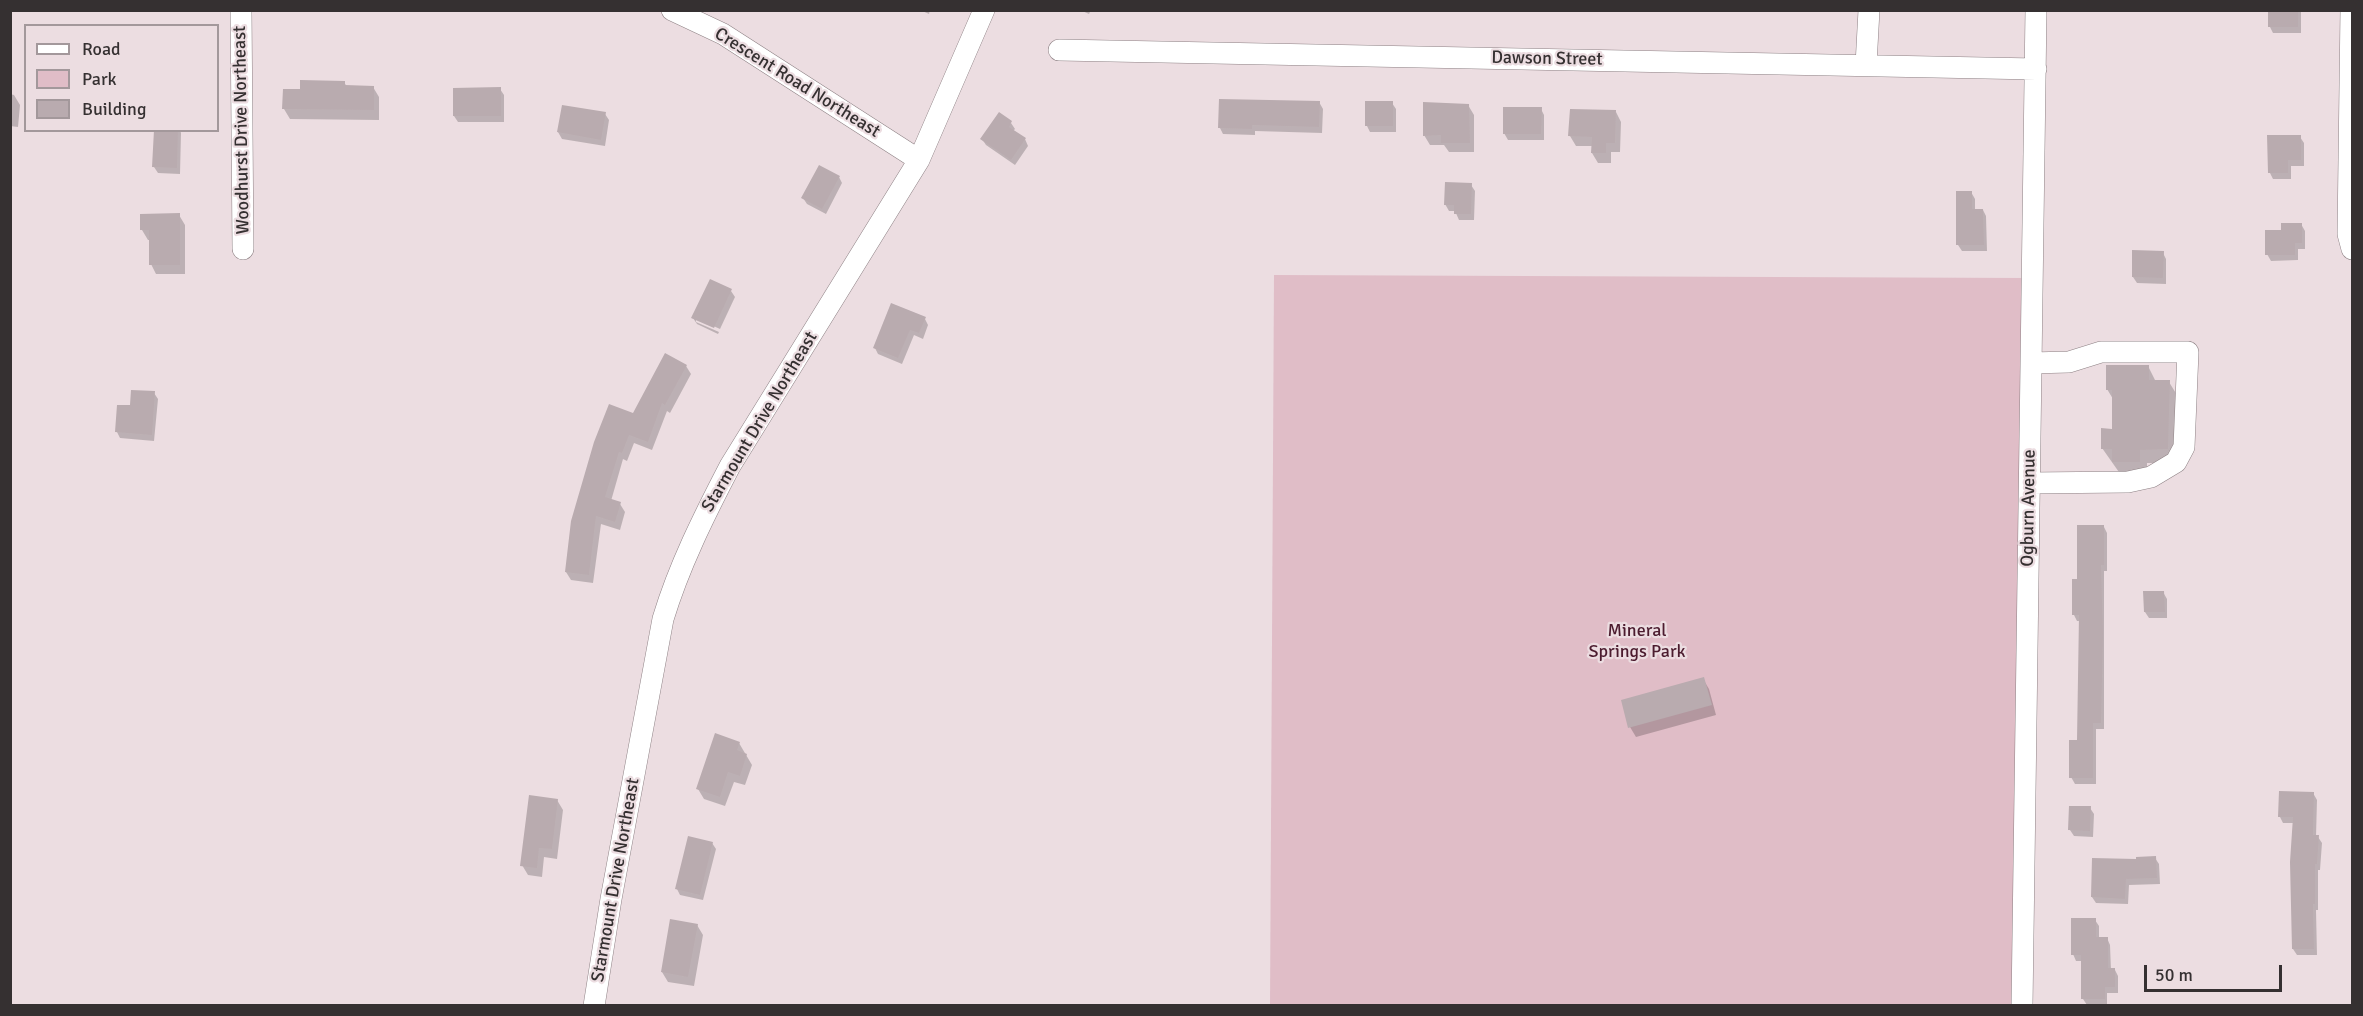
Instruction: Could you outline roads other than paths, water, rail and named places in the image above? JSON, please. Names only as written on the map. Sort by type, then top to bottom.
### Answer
[{"type":"street","name":"Woodhurst Drive Northeast","points":[[241,10],[243,249]]},
{"type":"street","name":"Crescent Road Northeast","points":[[672,10],[723,34],[920,160]]},
{"type":"street","name":"Starmount Drive Northeast","points":[[594,1005],[611,899],[663,620],[673,587],[703,518],[730,466],[920,160],[984,10]]},
{"type":"street","points":[[1866,65],[1869,10]]},
{"type":"street","name":"Ogburn Avenue","points":[[2022,1005],[2036,10]]},
{"type":"street","points":[[2351,10],[2348,234],[2352,249]]},
{"type":"street","name":"Dawson Street","points":[[1059,50],[2036,69]]},
{"type":"street","points":[[2030,483],[2128,482],[2151,477],[2176,462],[2184,447],[2188,352],[2101,352],[2069,362],[2031,363]]},
{"type":"park label","name":"Mineral Springs Park","points":[[1637,641]]}]
